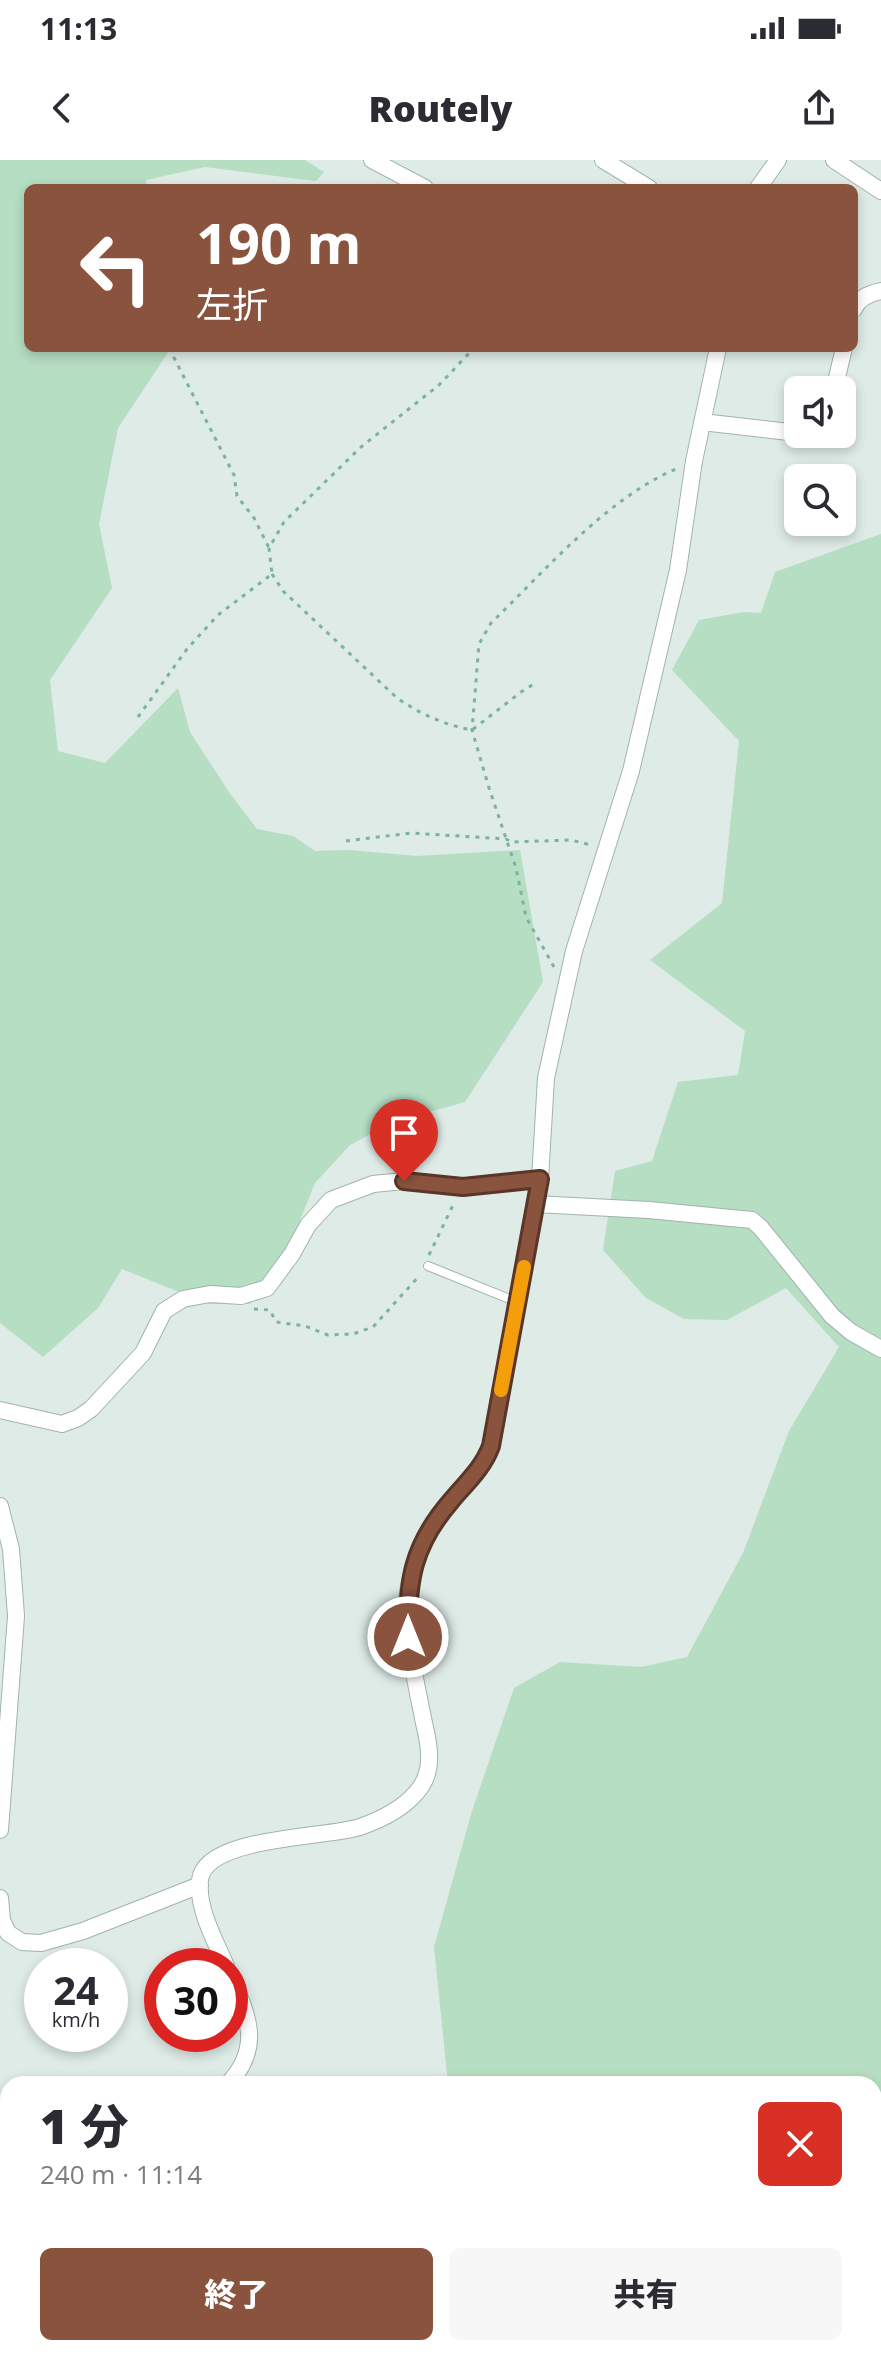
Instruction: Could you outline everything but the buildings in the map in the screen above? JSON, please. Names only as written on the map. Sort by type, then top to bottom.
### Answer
[{"type":"street","points":[[372,160],[417,184]]},
{"type":"street","points":[[603,160],[641,184]]},
{"type":"street","points":[[761,184],[778,160]]},
{"type":"street","points":[[834,160],[881,191]]},
{"type":"street","points":[[858,302],[868,294],[881,291]]},
{"type":"street","points":[[218,1948],[201,1900],[200,1877],[204,1867],[212,1860],[234,1848],[358,1827],[401,1807],[418,1791],[427,1776],[430,1755],[408,1637],[407,1605],[411,1571],[437,1517],[485,1461],[491,1446],[540,1179],[546,1078],[574,951],[631,771],[678,570],[694,461],[717,352]]},
{"type":"street","points":[[837,376],[843,352]]},
{"type":"street","points":[[702,422],[784,431]]},
{"type":"street","points":[[0,1410],[62,1424],[78,1418],[91,1409],[143,1353],[164,1311],[183,1299],[210,1294],[241,1296],[267,1288],[292,1254],[308,1225],[331,1200],[373,1184],[404,1181],[463,1187],[540,1179]]},
{"type":"street","points":[[535,1204],[752,1220],[832,1316],[851,1332],[881,1349]]},
{"type":"street","points":[[0,1506],[11,1549],[16,1616],[0,1830]]},
{"type":"street","points":[[0,1898],[2,1920],[8,1933],[22,1942],[41,1943],[83,1931],[200,1885]]},
{"type":"street","points":[[234,2076],[244,2064],[250,2047],[248,2022]]},
{"type":"lane","points":[[428,1266],[517,1302]]},
{"type":"path","points":[[171,352],[234,475],[237,496],[254,518],[269,548],[272,574],[283,591],[397,698],[414,710],[452,727],[472,730],[534,684]]},
{"type":"path","points":[[269,548],[284,522],[328,479],[361,447],[439,385],[470,352]]},
{"type":"path","points":[[567,988],[526,917],[516,868],[472,730],[479,644],[491,623],[600,518],[660,476],[694,461]]},
{"type":"path","points":[[138,717],[187,649],[218,615],[272,574]]},
{"type":"path","points":[[346,841],[411,833],[506,839],[512,842],[571,840],[595,846],[604,852]]},
{"type":"path","points":[[269,1285],[267,1295],[252,1308],[256,1311],[270,1310],[276,1322],[305,1326],[328,1335],[353,1334],[373,1327],[428,1266],[433,1242],[463,1187]]},
{"type":"green space","points":[[0,160],[305,160],[324,172],[316,181],[205,167],[146,180],[146,184],[24,184],[24,352],[168,352],[118,428],[99,524],[112,588],[50,680],[58,751],[105,763],[178,688],[190,732],[257,829],[293,836],[315,851],[349,850],[417,856],[520,850],[543,982],[465,1102],[393,1122],[350,1145],[315,1183],[286,1255],[250,1304],[209,1304],[122,1269],[98,1308],[43,1357],[0,1323]]},
{"type":"green space","points":[[881,534],[881,2076],[447,2076],[434,1947],[472,1811],[514,1688],[560,1662],[641,1667],[687,1657],[743,1553],[789,1431],[839,1347],[786,1288],[727,1320],[684,1319],[646,1298],[603,1250],[615,1171],[652,1161],[678,1082],[738,1075],[745,1031],[650,960],[722,903],[739,741],[672,670],[699,620],[744,612],[761,613],[775,572]]},
{"type":"slow traffic","points":[[501,1390],[524,1267]]},
{"type":"route","points":[[404,1181],[463,1187],[540,1179],[491,1446],[485,1461],[437,1517],[421,1545],[411,1571],[407,1605],[408,1637]]}]
